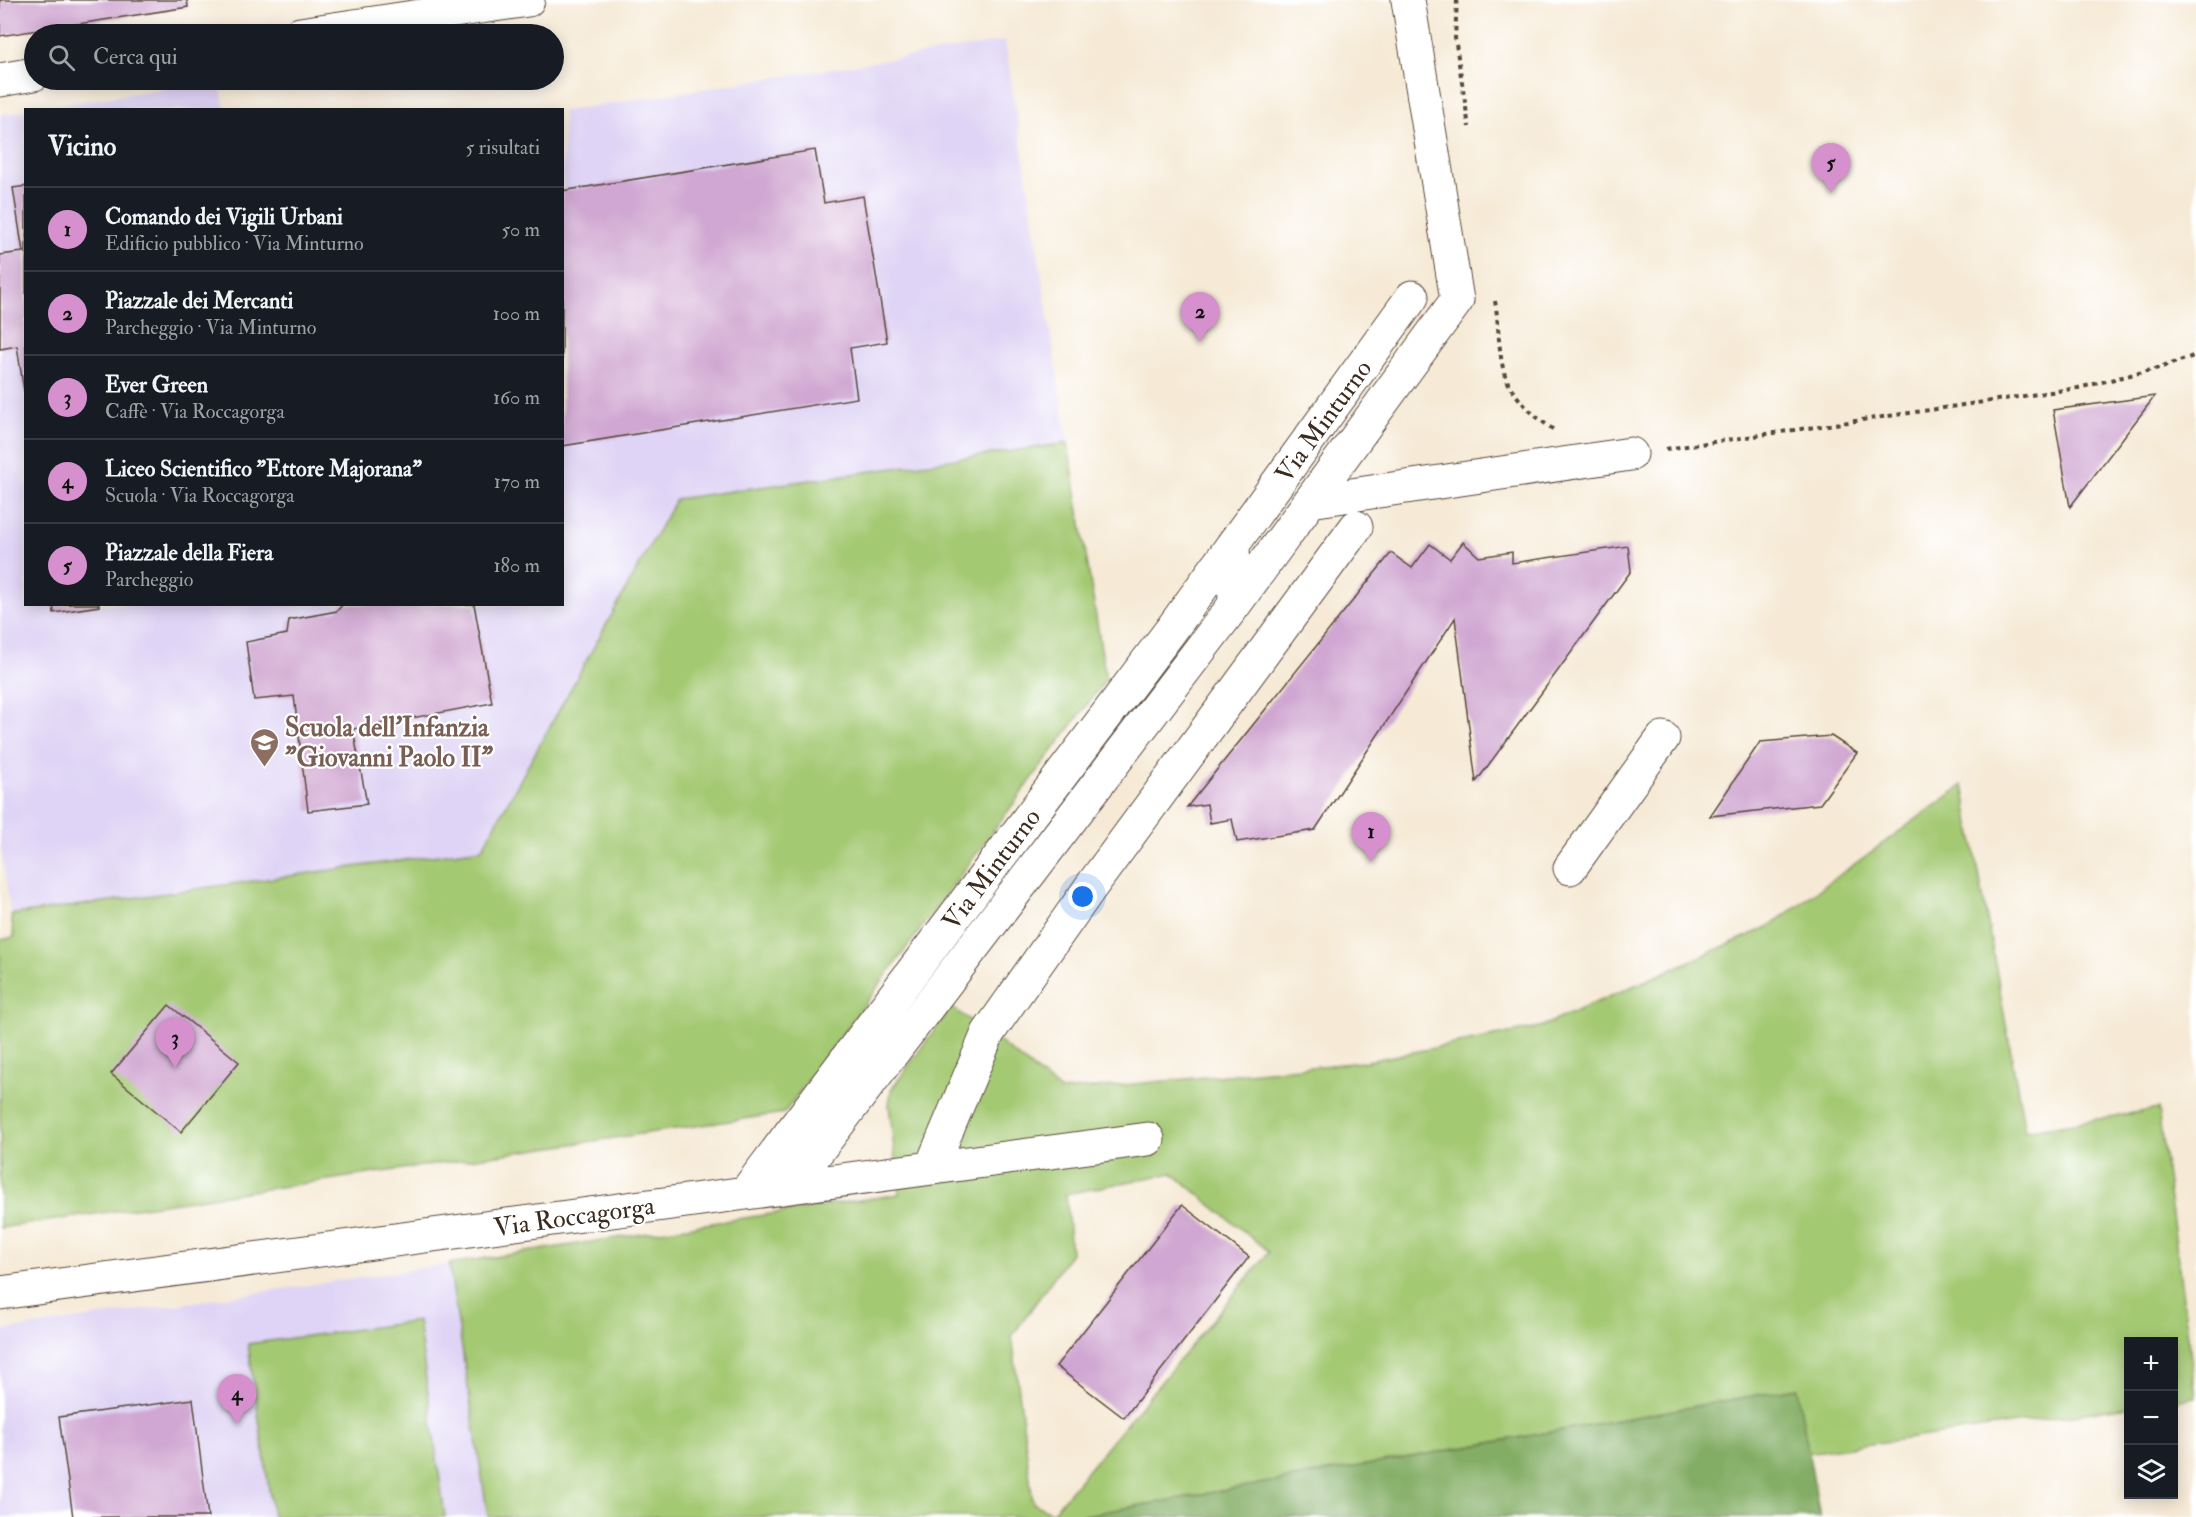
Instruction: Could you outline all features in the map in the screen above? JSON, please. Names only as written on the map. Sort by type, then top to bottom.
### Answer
[{"type":"street","points":[[367,24],[528,0]]},
{"type":"street","name":"Via Minturno","points":[[790,1187],[1235,604],[1457,300],[1408,0]]},
{"type":"street","points":[[0,80],[24,76]]},
{"type":"street","name":"Via Minturno","points":[[746,1192],[1171,630],[1412,297]]},
{"type":"street","points":[[1310,501],[1630,454]]},
{"type":"street","points":[[931,1168],[988,1033],[1090,888],[1356,527]]},
{"type":"street","points":[[1233,544],[1235,604]]},
{"type":"street","points":[[1570,868],[1663,738]]},
{"type":"street","name":"Via Roccagorga","points":[[0,1293],[1149,1139]]},
{"type":"path","points":[[1457,0],[1455,38],[1469,129]]},
{"type":"path","points":[[1495,300],[1504,374],[1520,400],[1540,421],[1560,433]]},
{"type":"path","points":[[1630,454],[2078,388],[2196,355]]},
{"type":"shaded area","points":[[1005,41],[1068,443],[676,499],[482,849],[11,915],[0,845],[0,115],[24,111],[24,606],[564,606],[564,111]]},
{"type":"shaded area","points":[[156,90],[222,90],[225,108],[39,108]]},
{"type":"shaded area","points":[[449,1264],[488,1517],[0,1517],[0,1331]]},
{"type":"green space","points":[[1068,443],[1106,679],[784,1113],[0,1228],[0,940],[14,937],[11,915],[482,849],[676,499]]},
{"type":"green space","points":[[1963,785],[2025,1131],[2158,1109],[2196,1397],[2178,1400],[2178,1337],[2124,1337],[2124,1408],[1808,1453],[1796,1388],[1075,1517],[488,1517],[449,1264],[899,1194],[889,1105],[891,1090],[951,1007],[1061,1091],[1363,1062],[1540,1027],[1768,927]],"holes":[[[1172,1173],[1269,1252],[1052,1513],[1033,1503],[1012,1336],[1071,1253],[1066,1194]]]},
{"type":"green space","points":[[418,1321],[445,1517],[273,1517],[248,1344]]},
{"type":"green space","points":[[1797,1388],[1820,1517],[1075,1517]]},
{"type":"building","points":[[0,0],[187,0],[188,7],[78,24],[24,24],[24,32],[0,36]]},
{"type":"building","points":[[815,150],[824,203],[863,196],[887,342],[850,348],[857,398],[564,446],[564,191]]},
{"type":"building","points":[[24,186],[24,391],[17,346],[0,349],[0,255],[23,252],[13,188]]},
{"type":"building","points":[[2155,396],[2070,507],[2053,410]]},
{"type":"building","points":[[1463,542],[1479,557],[1512,552],[1512,563],[1628,546],[1631,571],[1476,782],[1455,618],[1315,830],[1237,842],[1232,819],[1210,823],[1207,804],[1187,807],[1391,553],[1412,568],[1430,544],[1450,559]]},
{"type":"building","points":[[53,606],[99,606],[54,613]]},
{"type":"building","points":[[341,606],[474,606],[492,703],[353,729],[367,804],[308,811],[294,696],[254,700],[246,642],[287,634],[289,620],[337,611]]},
{"type":"building","points":[[1831,736],[1857,753],[1820,804],[1710,816],[1760,742]]},
{"type":"building","points":[[169,1005],[239,1062],[181,1132],[111,1074]]},
{"type":"building","points":[[1182,1205],[1249,1257],[1124,1418],[1056,1366]]},
{"type":"building","points":[[193,1399],[208,1517],[73,1517],[59,1417]]},
{"type":"place","name":"Piazzale della Fiera","points":[[1831,193]]},
{"type":"place","name":"Piazzale dei Mercanti","points":[[1200,342]]},
{"type":"place","name":"Scuola dell'Infanzia \"Giovanni Paolo II\"","points":[[264,768]]},
{"type":"place","name":"Comando dei Vigili Urbani","points":[[1371,862]]},
{"type":"place","name":"Ever Green","points":[[175,1068]]},
{"type":"place","name":"Liceo Scientifico \"Ettore Majorana\"","points":[[237,1424]]}]
